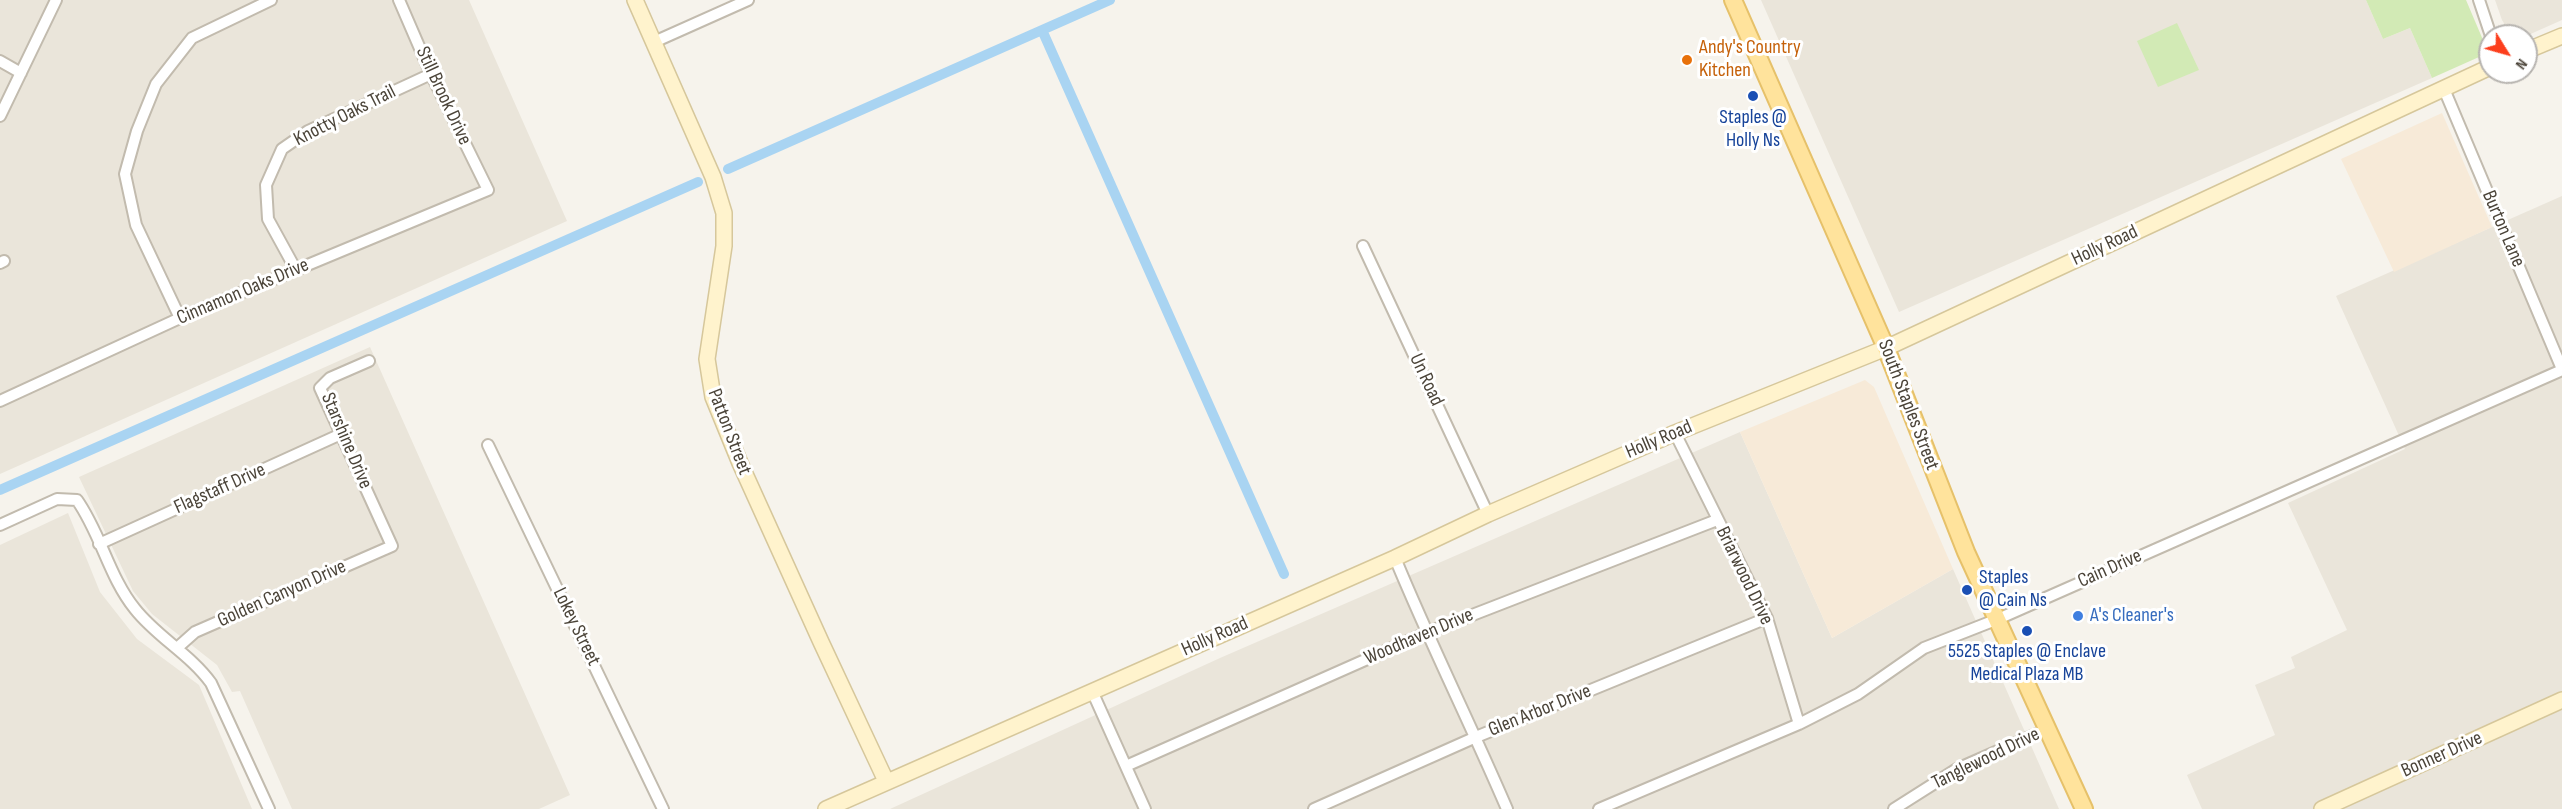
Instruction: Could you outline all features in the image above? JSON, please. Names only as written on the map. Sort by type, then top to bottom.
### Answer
[{"type":"main road","name":"Patton Street","points":[[635,0],[713,177],[724,213],[724,246],[707,359],[713,397],[820,642],[886,781]]},
{"type":"main road","name":"South Staples Street","points":[[1733,0],[1886,348],[1966,552],[2084,809]]},
{"type":"main road","points":[[2538,46],[2562,36]]},
{"type":"main road","name":"Holly Road","points":[[826,809],[1395,558],[1488,514],[1675,433],[1886,348],[2478,73]]},
{"type":"main road","name":"Bonner Drive","points":[[2322,809],[2562,700]]},
{"type":"street","points":[[0,116],[56,0]]},
{"type":"street","points":[[180,318],[136,225],[125,174],[137,131],[156,84],[192,38],[271,0]]},
{"type":"street","name":"Still Brook Drive","points":[[399,0],[431,74],[488,190]]},
{"type":"street","points":[[654,42],[748,0]]},
{"type":"street","points":[[2479,0],[2488,24]]},
{"type":"street","points":[[0,61],[21,73]]},
{"type":"street","name":"Knotty Oaks Trail","points":[[296,270],[268,219],[266,185],[282,149],[308,130],[431,74]]},
{"type":"street","name":"Burton Lane","points":[[2444,89],[2562,369]]},
{"type":"street","name":"Cinnamon Oaks Drive","points":[[1,398],[180,318],[488,190]]},
{"type":"street","name":"Un Road","points":[[1364,246],[1488,514]]},
{"type":"street","name":"Starshine Drive","points":[[369,362],[330,378],[320,388],[392,546]]},
{"type":"street","name":"Cain Drive","points":[[1599,809],[1799,724],[1858,694],[1924,648],[1998,619],[2562,369]]},
{"type":"street","name":"Briarwood Drive","points":[[1675,433],[1767,618],[1799,724]]},
{"type":"street","name":"Flagstaff Drive","points":[[99,544],[341,434]]},
{"type":"street","name":"Lokey Street","points":[[488,445],[663,809]]},
{"type":"street","points":[[0,525],[57,499],[77,500],[87,514],[120,589],[135,610],[151,628],[199,666],[211,683],[269,809]]},
{"type":"street","name":"Woodhaven Drive","points":[[1126,766],[1426,633],[1717,520]]},
{"type":"street","name":"Golden Canyon Drive","points":[[177,648],[195,632],[392,546]]},
{"type":"street","points":[[1395,558],[1426,633],[1476,737],[1507,809]]},
{"type":"street","name":"Glen Arbor Drive","points":[[1314,809],[1476,737],[1767,618]]},
{"type":"street","points":[[1092,691],[1145,809]]},
{"type":"street","name":"Tanglewood Drive","points":[[1894,809],[1957,769],[2048,729]]},
{"type":"shaded area","points":[[0,0],[469,0],[567,221],[0,474]]},
{"type":"shaded area","points":[[1761,0],[2366,0],[2383,39],[2410,28],[2432,78],[1899,312]]},
{"type":"shaded area","points":[[2495,0],[2562,0],[2562,20],[2538,31],[2538,24],[2504,24]]},
{"type":"shaded area","points":[[2442,113],[2492,227],[2394,272],[2341,159]]},
{"type":"shaded area","points":[[2562,196],[2562,809],[2202,809],[2187,775],[2275,735],[2255,685],[2295,668],[2291,657],[2347,630],[2288,503],[2405,449],[2336,296]]},
{"type":"shaded area","points":[[370,347],[570,795],[539,809],[292,809],[240,691],[232,692],[217,665],[152,614],[133,591],[79,477]]},
{"type":"shaded area","points":[[1865,380],[1874,387],[1953,569],[1832,638],[1740,432]]},
{"type":"shaded area","points":[[1740,432],[1832,638],[1953,569],[2059,809],[890,809],[1220,658]]},
{"type":"shaded area","points":[[68,513],[100,592],[137,639],[199,685],[252,809],[0,809],[0,545]]},
{"type":"green space","points":[[2366,0],[2466,0],[2478,28],[2478,57],[2432,78],[2410,28],[2383,39]]},
{"type":"green space","points":[[2177,23],[2199,70],[2158,87],[2137,41]]},
{"type":"waterway","points":[[728,169],[1110,0]]},
{"type":"waterway","points":[[1042,30],[1284,574]]},
{"type":"waterway","points":[[0,490],[698,182]]},
{"type":"place","name":"Andy's Country Kitchen","points":[[1687,60]]},
{"type":"place","name":"Staples @ Holly Ns","points":[[1753,96]]},
{"type":"place","name":"Staples @ Cain Ns","points":[[1967,590]]},
{"type":"place","name":"A's Cleaner's","points":[[2078,616]]},
{"type":"place","name":"5525 Staples @ Enclave Medical Plaza MB","points":[[2027,631]]}]
